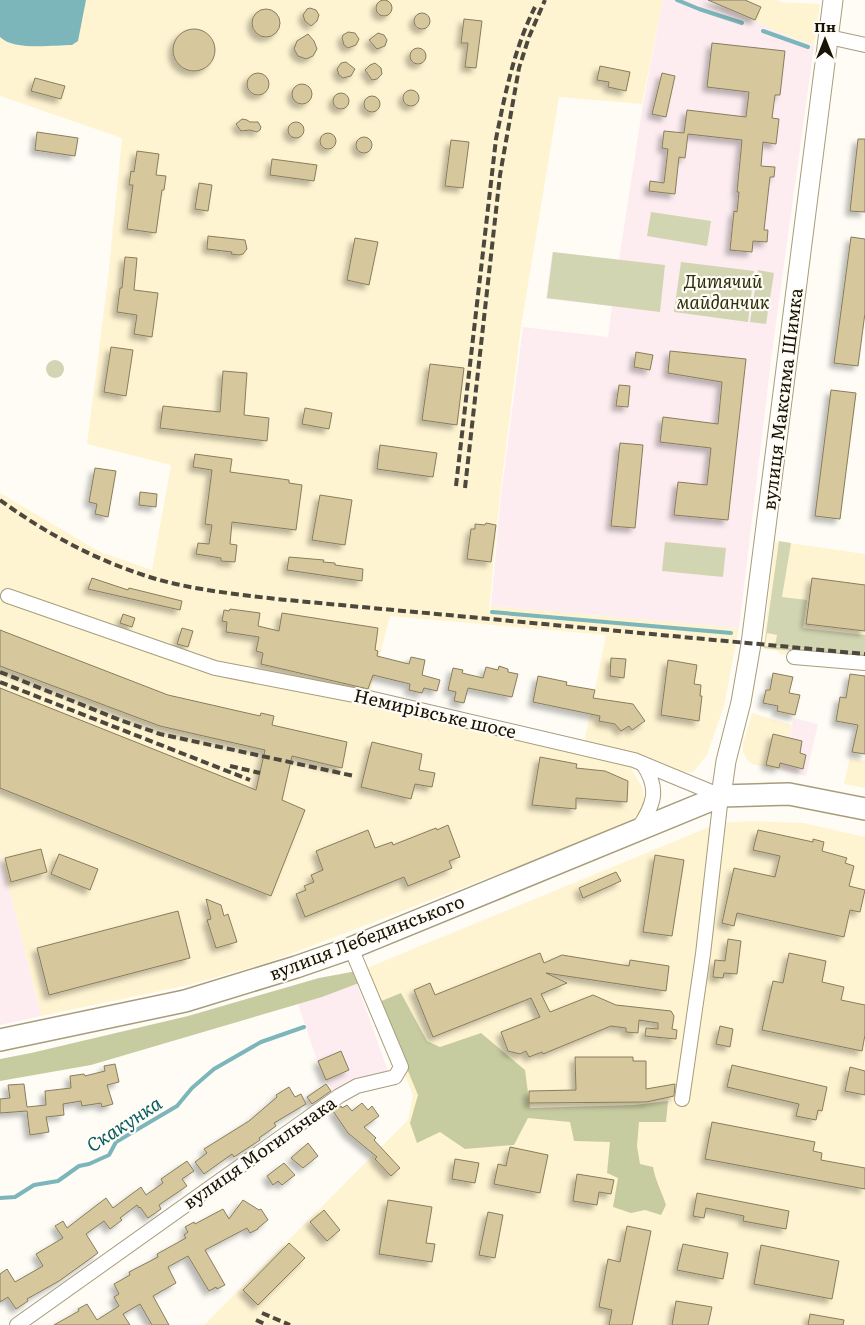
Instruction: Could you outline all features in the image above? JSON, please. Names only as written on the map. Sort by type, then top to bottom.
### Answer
[{"type":"main road","name":"вулиця Максима Шимка","points":[[721,796],[726,761],[741,702],[751,644],[833,0]]},
{"type":"main road","name":"Немирівське шосе","points":[[721,796],[789,794],[865,810]]},
{"type":"main road","name":"вулиця Лебединського","points":[[0,1040],[185,1002],[296,967],[351,948],[721,796]]},
{"type":"street","points":[[829,37],[865,45]]},
{"type":"street","name":"Немирівське шосе","points":[[8,596],[216,668],[369,698],[634,760],[721,796]]},
{"type":"street","points":[[794,657],[865,663]]},
{"type":"street","points":[[638,830],[647,815],[654,796],[651,778],[643,764]]},
{"type":"street","points":[[682,1099],[703,954],[721,796]]},
{"type":"street","name":"вулиця Могильчака","points":[[17,1325],[339,1096],[357,1086],[395,1077],[401,1067],[351,948]]},
{"type":"shaded area","points":[[0,0],[663,0],[642,104],[559,97],[521,327],[500,495],[489,610],[491,606],[739,628],[724,706],[707,755],[693,772],[660,771],[626,759],[643,789],[644,804],[639,815],[623,826],[270,962],[189,985],[41,1016],[0,852],[0,493],[100,552],[152,570],[171,465],[87,444],[108,278],[122,138],[0,96]],"holes":[[[390,616],[606,635],[583,748],[369,698]]]},
{"type":"shaded area","points":[[663,0],[708,0],[773,30],[814,46],[772,352],[739,628],[491,606],[501,495],[523,327],[608,337],[612,306],[546,299],[552,252],[619,260],[643,104]]},
{"type":"shaded area","points":[[708,0],[779,0],[780,2],[820,4],[814,46],[773,30]]},
{"type":"shaded area","points":[[775,541],[865,554],[865,661],[780,654],[777,651],[763,649]]},
{"type":"shaded area","points":[[752,713],[792,725],[781,770],[752,764],[747,760],[743,752],[743,743]]},
{"type":"shaded area","points":[[794,718],[818,724],[806,776],[781,770]]},
{"type":"shaded area","points":[[850,758],[865,761],[865,788],[844,784]]},
{"type":"shaded area","points":[[749,821],[804,823],[865,837],[865,1325],[204,1325],[408,1120],[413,1095],[362,970],[719,823]]},
{"type":"shaded area","points":[[0,853],[41,1016],[0,1025]]},
{"type":"shaded area","points":[[357,984],[388,1071],[343,1087],[334,1093],[325,1080],[298,1004]]},
{"type":"green space","points":[[651,212],[711,221],[707,246],[647,236]]},
{"type":"green space","points":[[553,252],[665,265],[660,312],[547,298]]},
{"type":"green space","name":"Дитячий майданчик","points":[[681,262],[754,271],[748,322],[674,312]]},
{"type":"green space","points":[[758,270],[774,273],[766,324],[750,322]]},
{"type":"green space","points":[[55,360],[61,363],[64,369],[61,375],[55,378],[49,375],[46,369],[49,363]]},
{"type":"green space","points":[[779,541],[791,543],[782,597],[807,600],[803,628],[865,635],[865,658],[764,648]],"holes":[[[767,633],[777,635],[775,646],[815,650],[765,646]]]},
{"type":"green space","points":[[665,542],[726,548],[723,577],[662,571]]},
{"type":"green space","points":[[362,970],[367,980],[322,997],[91,1065],[0,1081],[0,1059],[188,1016],[319,978]]},
{"type":"green space","points":[[401,993],[427,1041],[440,1047],[481,1033],[525,1070],[530,1108],[635,1105],[668,1101],[666,1122],[639,1122],[637,1146],[640,1164],[653,1167],[666,1205],[661,1215],[645,1210],[631,1213],[613,1207],[618,1178],[607,1173],[610,1142],[574,1141],[570,1122],[528,1118],[514,1145],[465,1149],[440,1132],[417,1143],[410,1123],[418,1095],[379,1002]]},
{"type":"water","points":[[0,0],[86,0],[78,41],[72,45],[24,46],[6,41],[0,37]]},
{"type":"building","points":[[384,0],[390,2],[392,8],[390,14],[384,16],[378,14],[376,8],[378,2]]},
{"type":"building","points":[[708,0],[745,0],[761,7],[755,20]]},
{"type":"building","points":[[310,8],[316,10],[319,15],[317,21],[311,26],[305,21],[303,15]]},
{"type":"building","points":[[266,9],[276,13],[280,23],[276,33],[266,37],[256,33],[252,23],[256,13]]},
{"type":"building","points":[[422,13],[428,15],[430,21],[428,27],[422,29],[416,27],[414,21],[416,15]]},
{"type":"building","points":[[464,19],[482,21],[476,68],[465,67],[468,43],[461,43]]},
{"type":"building","points":[[198,29],[206,32],[212,38],[215,50],[212,62],[206,68],[190,71],[182,68],[176,62],[173,46],[176,38],[182,32]]},
{"type":"building","points":[[348,32],[355,33],[359,39],[356,45],[348,48],[344,45],[342,38]]},
{"type":"building","points":[[378,33],[384,35],[387,40],[385,46],[377,49],[369,40]]},
{"type":"building","points":[[308,34],[314,41],[317,49],[313,56],[306,59],[298,56],[294,49],[297,41]]},
{"type":"building","points":[[712,43],[785,51],[780,95],[775,95],[772,118],[779,119],[776,144],[763,142],[761,166],[775,167],[774,177],[770,177],[764,230],[768,230],[767,242],[753,241],[752,252],[730,250],[734,211],[737,212],[742,140],[688,134],[685,158],[679,157],[675,194],[649,191],[650,181],[664,183],[668,149],[662,148],[664,131],[684,133],[687,110],[746,117],[749,92],[707,87]]},
{"type":"building","points":[[418,48],[424,50],[426,56],[424,62],[418,64],[412,62],[410,56],[412,50]]},
{"type":"building","points":[[346,62],[355,69],[351,76],[343,78],[339,75],[337,69],[341,63]]},
{"type":"building","points":[[375,63],[381,68],[382,74],[377,79],[372,80],[365,70]]},
{"type":"building","points":[[600,66],[630,72],[626,91],[608,87],[609,82],[597,80]]},
{"type":"building","points":[[258,73],[266,76],[269,84],[266,92],[258,95],[250,92],[247,84],[250,76]]},
{"type":"building","points":[[662,73],[675,76],[666,117],[652,114]]},
{"type":"building","points":[[35,78],[65,86],[61,99],[31,91]]},
{"type":"building","points":[[302,84],[309,87],[312,94],[309,101],[302,104],[295,101],[292,94],[295,87]]},
{"type":"building","points":[[411,90],[417,92],[419,98],[417,104],[411,106],[405,104],[403,98],[405,92]]},
{"type":"building","points":[[341,93],[347,95],[349,101],[347,107],[341,109],[335,107],[333,101],[335,95]]},
{"type":"building","points":[[372,96],[378,98],[380,104],[378,110],[372,112],[366,110],[364,104],[366,98]]},
{"type":"building","points":[[242,119],[258,122],[261,127],[260,130],[257,132],[250,130],[241,131],[236,124]]},
{"type":"building","points":[[296,122],[302,124],[304,130],[302,136],[296,138],[290,136],[288,130],[290,124]]},
{"type":"building","points":[[37,132],[78,138],[75,156],[35,150]]},
{"type":"building","points":[[328,133],[334,135],[336,141],[334,147],[328,149],[322,147],[320,141],[322,135]]},
{"type":"building","points":[[364,137],[370,139],[372,145],[370,151],[364,153],[358,151],[356,145],[358,139]]},
{"type":"building","points":[[858,139],[865,139],[865,212],[850,211]]},
{"type":"building","points":[[451,140],[469,142],[463,188],[445,186]]},
{"type":"building","points":[[137,151],[159,154],[156,175],[166,176],[164,190],[162,190],[156,233],[127,229],[133,185],[129,185],[131,171],[134,172]]},
{"type":"building","points":[[272,159],[317,165],[314,181],[270,175]]},
{"type":"building","points":[[199,183],[212,185],[208,211],[195,209]]},
{"type":"building","points":[[208,236],[245,240],[247,249],[243,254],[239,255],[231,254],[232,252],[207,249]]},
{"type":"building","points":[[851,237],[865,239],[865,313],[858,366],[834,363]]},
{"type":"building","points":[[355,238],[378,242],[369,285],[347,280]]},
{"type":"building","points":[[125,257],[137,258],[134,290],[158,293],[152,337],[134,334],[137,315],[117,312]]},
{"type":"building","points":[[111,347],[133,350],[126,396],[104,392]]},
{"type":"building","points":[[670,351],[746,359],[728,520],[674,515],[678,482],[707,485],[711,448],[660,442],[663,417],[718,424],[722,382],[668,373]]},
{"type":"building","points":[[636,352],[653,355],[650,370],[634,367]]},
{"type":"building","points":[[430,364],[464,368],[457,425],[422,420]]},
{"type":"building","points":[[223,371],[247,373],[244,415],[269,418],[267,441],[160,428],[163,406],[220,412]]},
{"type":"building","points":[[619,385],[630,386],[628,407],[616,406]]},
{"type":"building","points":[[831,390],[856,393],[840,519],[815,516]]},
{"type":"building","points":[[305,408],[332,413],[329,429],[302,424]]},
{"type":"building","points":[[620,443],[643,445],[635,528],[611,526]]},
{"type":"building","points":[[380,445],[437,453],[433,477],[377,469]]},
{"type":"building","points":[[195,454],[232,459],[230,472],[289,480],[289,483],[302,485],[296,530],[232,522],[230,544],[237,545],[235,562],[221,561],[221,558],[196,554],[198,543],[209,544],[212,525],[205,524],[212,470],[193,467]]},
{"type":"building","points":[[95,468],[116,471],[108,517],[95,514],[97,504],[89,502]]},
{"type":"building","points":[[140,492],[157,494],[156,507],[139,505]]},
{"type":"building","points":[[320,495],[352,500],[345,545],[312,540]]},
{"type":"building","points":[[486,523],[496,525],[491,562],[467,559],[471,529],[475,529],[475,524],[485,525]]},
{"type":"building","points":[[289,557],[324,560],[323,562],[335,563],[335,565],[363,569],[362,581],[287,570]]},
{"type":"building","points":[[92,578],[128,590],[129,588],[182,601],[180,610],[88,589]]},
{"type":"building","points":[[812,578],[865,585],[865,631],[806,624]]},
{"type":"building","points":[[230,609],[260,613],[258,626],[279,631],[282,613],[378,628],[375,650],[378,651],[377,656],[409,664],[411,657],[425,660],[422,675],[440,680],[437,691],[424,688],[422,693],[409,690],[410,684],[373,675],[368,689],[261,664],[263,653],[256,651],[259,637],[226,632],[227,622],[222,621],[224,610],[229,611]]},
{"type":"building","points":[[123,614],[135,618],[132,627],[120,623]]},
{"type":"building","points":[[182,628],[193,631],[188,647],[177,644]]},
{"type":"building","points":[[0,630],[168,695],[260,716],[261,713],[274,716],[272,725],[347,742],[342,768],[292,756],[282,800],[305,810],[271,896],[0,788],[0,688],[256,790],[265,750],[160,726],[0,666]]},
{"type":"building","points":[[611,658],[626,659],[624,678],[610,676]]},
{"type":"building","points":[[668,660],[697,665],[694,684],[701,685],[700,696],[702,696],[699,721],[661,715]]},
{"type":"building","points":[[499,666],[508,669],[508,672],[518,674],[512,697],[468,688],[464,703],[454,701],[456,692],[448,690],[453,668],[463,670],[462,673],[483,678],[486,667],[498,670]]},
{"type":"building","points":[[773,673],[793,677],[789,693],[800,695],[795,715],[777,711],[778,706],[763,703],[766,690],[770,690]]},
{"type":"building","points":[[850,674],[865,676],[865,754],[852,752],[858,725],[836,721],[840,697],[846,698]]},
{"type":"building","points":[[538,676],[567,682],[566,685],[595,690],[593,698],[633,704],[645,721],[632,730],[629,726],[621,731],[615,724],[599,721],[600,716],[533,702]]},
{"type":"building","points":[[773,734],[802,741],[800,753],[806,755],[803,769],[780,763],[779,768],[766,765]]},
{"type":"building","points":[[372,742],[422,754],[419,770],[435,773],[432,787],[415,784],[411,799],[361,787]]},
{"type":"building","points":[[540,757],[577,764],[576,768],[605,771],[628,781],[627,802],[576,798],[576,809],[532,805]]},
{"type":"building","points":[[448,825],[460,857],[449,861],[452,868],[408,886],[404,877],[305,917],[296,894],[306,890],[304,886],[314,882],[311,875],[323,870],[316,851],[368,830],[375,848],[392,842],[393,845]]},
{"type":"building","points":[[758,830],[813,842],[813,839],[824,842],[822,851],[847,858],[845,863],[854,866],[849,886],[865,890],[860,912],[850,910],[844,937],[737,913],[734,926],[722,923],[734,868],[775,877],[780,856],[753,850]]},
{"type":"building","points":[[41,849],[47,872],[11,882],[5,858]]},
{"type":"building","points":[[59,854],[98,869],[90,890],[51,874]]},
{"type":"building","points":[[655,855],[684,860],[672,936],[643,932]]},
{"type":"building","points":[[616,872],[621,881],[583,898],[579,888]]},
{"type":"building","points":[[206,899],[221,905],[224,916],[228,914],[237,942],[216,948],[207,920],[211,919]]},
{"type":"building","points":[[178,911],[190,958],[49,995],[37,948]]},
{"type":"building","points":[[728,939],[741,941],[737,974],[724,973],[723,978],[713,977],[715,960],[725,961]]},
{"type":"building","points":[[540,953],[544,963],[562,955],[629,966],[630,960],[669,966],[666,991],[546,973],[567,983],[541,994],[550,1012],[593,995],[616,1005],[671,1011],[674,1016],[672,1029],[677,1030],[676,1039],[645,1036],[646,1028],[658,1029],[658,1023],[639,1020],[638,1033],[626,1032],[626,1028],[611,1026],[543,1054],[542,1052],[529,1057],[526,1051],[520,1054],[508,1051],[501,1032],[540,1017],[531,998],[433,1037],[414,990],[430,983],[435,995]]},
{"type":"building","points":[[789,953],[826,961],[822,982],[844,987],[841,1000],[865,1005],[865,1035],[862,1051],[762,1030],[773,981],[783,983]]},
{"type":"building","points":[[720,1026],[733,1029],[730,1047],[716,1044]]},
{"type":"building","points":[[341,1051],[349,1070],[326,1080],[318,1061]]},
{"type":"building","points":[[575,1057],[633,1057],[633,1061],[646,1061],[646,1089],[675,1084],[674,1096],[646,1102],[529,1103],[529,1091],[576,1090]]},
{"type":"building","points":[[115,1064],[119,1082],[107,1085],[113,1104],[102,1107],[101,1103],[82,1106],[81,1101],[63,1104],[64,1115],[46,1117],[49,1132],[30,1135],[27,1111],[0,1113],[0,1099],[10,1098],[8,1085],[24,1084],[27,1107],[46,1105],[45,1091],[71,1088],[70,1076],[84,1074],[85,1076],[105,1071],[104,1066]]},
{"type":"building","points":[[732,1065],[827,1087],[822,1111],[818,1110],[816,1120],[796,1116],[799,1104],[727,1087]]},
{"type":"building","points":[[850,1067],[865,1071],[865,1095],[845,1091]]},
{"type":"building","points":[[326,1084],[331,1091],[312,1104],[307,1097]]},
{"type":"building","points":[[289,1087],[295,1097],[301,1094],[306,1104],[274,1123],[276,1126],[259,1138],[260,1140],[234,1157],[232,1154],[204,1174],[195,1162],[207,1153],[204,1149],[249,1121],[277,1097],[276,1095]]},
{"type":"building","points":[[362,1103],[368,1110],[372,1106],[379,1116],[364,1127],[376,1138],[374,1140],[400,1168],[391,1176],[375,1159],[377,1157],[348,1133],[333,1111],[347,1105],[352,1111]]},
{"type":"building","points":[[712,1122],[815,1142],[813,1151],[822,1153],[821,1160],[865,1168],[865,1189],[705,1159]]},
{"type":"building","points":[[308,1143],[318,1156],[303,1168],[291,1158]]},
{"type":"building","points":[[510,1147],[548,1155],[540,1193],[494,1184],[498,1164],[506,1166]]},
{"type":"building","points":[[455,1159],[479,1163],[475,1183],[452,1179]]},
{"type":"building","points":[[187,1161],[194,1171],[182,1179],[187,1186],[159,1205],[161,1209],[148,1218],[137,1205],[120,1218],[122,1220],[110,1229],[104,1221],[86,1234],[98,1253],[59,1281],[27,1299],[28,1301],[16,1309],[8,1297],[0,1302],[0,1274],[7,1269],[15,1282],[43,1266],[36,1254],[63,1238],[55,1226],[63,1221],[67,1228],[106,1198],[113,1208],[141,1187],[146,1195],[163,1183],[161,1179]]},
{"type":"building","points":[[284,1163],[295,1175],[282,1185],[278,1181],[273,1185],[267,1176]]},
{"type":"building","points":[[577,1174],[614,1180],[611,1194],[599,1192],[597,1205],[573,1201]]},
{"type":"building","points":[[697,1193],[789,1211],[786,1229],[743,1221],[744,1216],[706,1208],[704,1218],[693,1216]]},
{"type":"building","points":[[243,1200],[259,1210],[261,1209],[268,1220],[250,1233],[247,1228],[205,1250],[225,1285],[217,1289],[216,1287],[209,1291],[188,1256],[168,1267],[176,1283],[153,1296],[169,1325],[152,1325],[140,1304],[123,1314],[130,1325],[54,1325],[79,1311],[78,1309],[87,1304],[97,1320],[119,1306],[114,1297],[119,1294],[114,1284],[130,1275],[129,1272],[158,1257],[157,1254],[186,1238],[184,1235],[188,1232],[185,1227],[194,1222],[195,1224],[223,1209],[229,1219]]},
{"type":"building","points":[[388,1200],[432,1207],[426,1243],[435,1244],[432,1262],[379,1254]]},
{"type":"building","points":[[324,1210],[340,1230],[327,1241],[310,1222]]},
{"type":"building","points":[[488,1212],[503,1215],[495,1258],[479,1255]]},
{"type":"building","points":[[627,1226],[651,1231],[632,1325],[609,1325],[612,1310],[599,1307],[608,1259],[620,1262]]},
{"type":"building","points":[[289,1243],[305,1258],[258,1305],[243,1290]]},
{"type":"building","points":[[683,1244],[728,1253],[723,1279],[677,1270]]},
{"type":"building","points":[[761,1245],[839,1261],[832,1299],[754,1284]]},
{"type":"building","points":[[676,1301],[712,1307],[708,1325],[672,1325]]},
{"type":"building","points":[[810,1314],[844,1320],[843,1325],[808,1325]]},
{"type":"waterway","points":[[677,0],[742,23]]},
{"type":"waterway","points":[[763,31],[808,47]]},
{"type":"waterway","points":[[492,612],[731,633]]},
{"type":"waterway","name":"Скакунка","points":[[0,1198],[15,1197],[34,1185],[58,1181],[79,1166],[89,1164],[109,1155],[116,1142],[177,1106],[192,1088],[214,1069],[261,1042],[304,1027]]},
{"type":"railway","points":[[465,488],[500,175],[519,68],[529,37],[545,0]]},
{"type":"railway","points":[[456,486],[496,139],[516,55],[535,7]]},
{"type":"railway","points":[[0,500],[55,536],[94,556],[156,579],[201,589],[276,599],[865,654]]},
{"type":"railway","points":[[0,672],[160,734],[354,776]]},
{"type":"railway","points":[[0,682],[250,780]]},
{"type":"railway","points":[[230,766],[260,773]]},
{"type":"railway","points":[[262,1313],[290,1325]]},
{"type":"railway","points":[[256,1320],[267,1325]]}]
